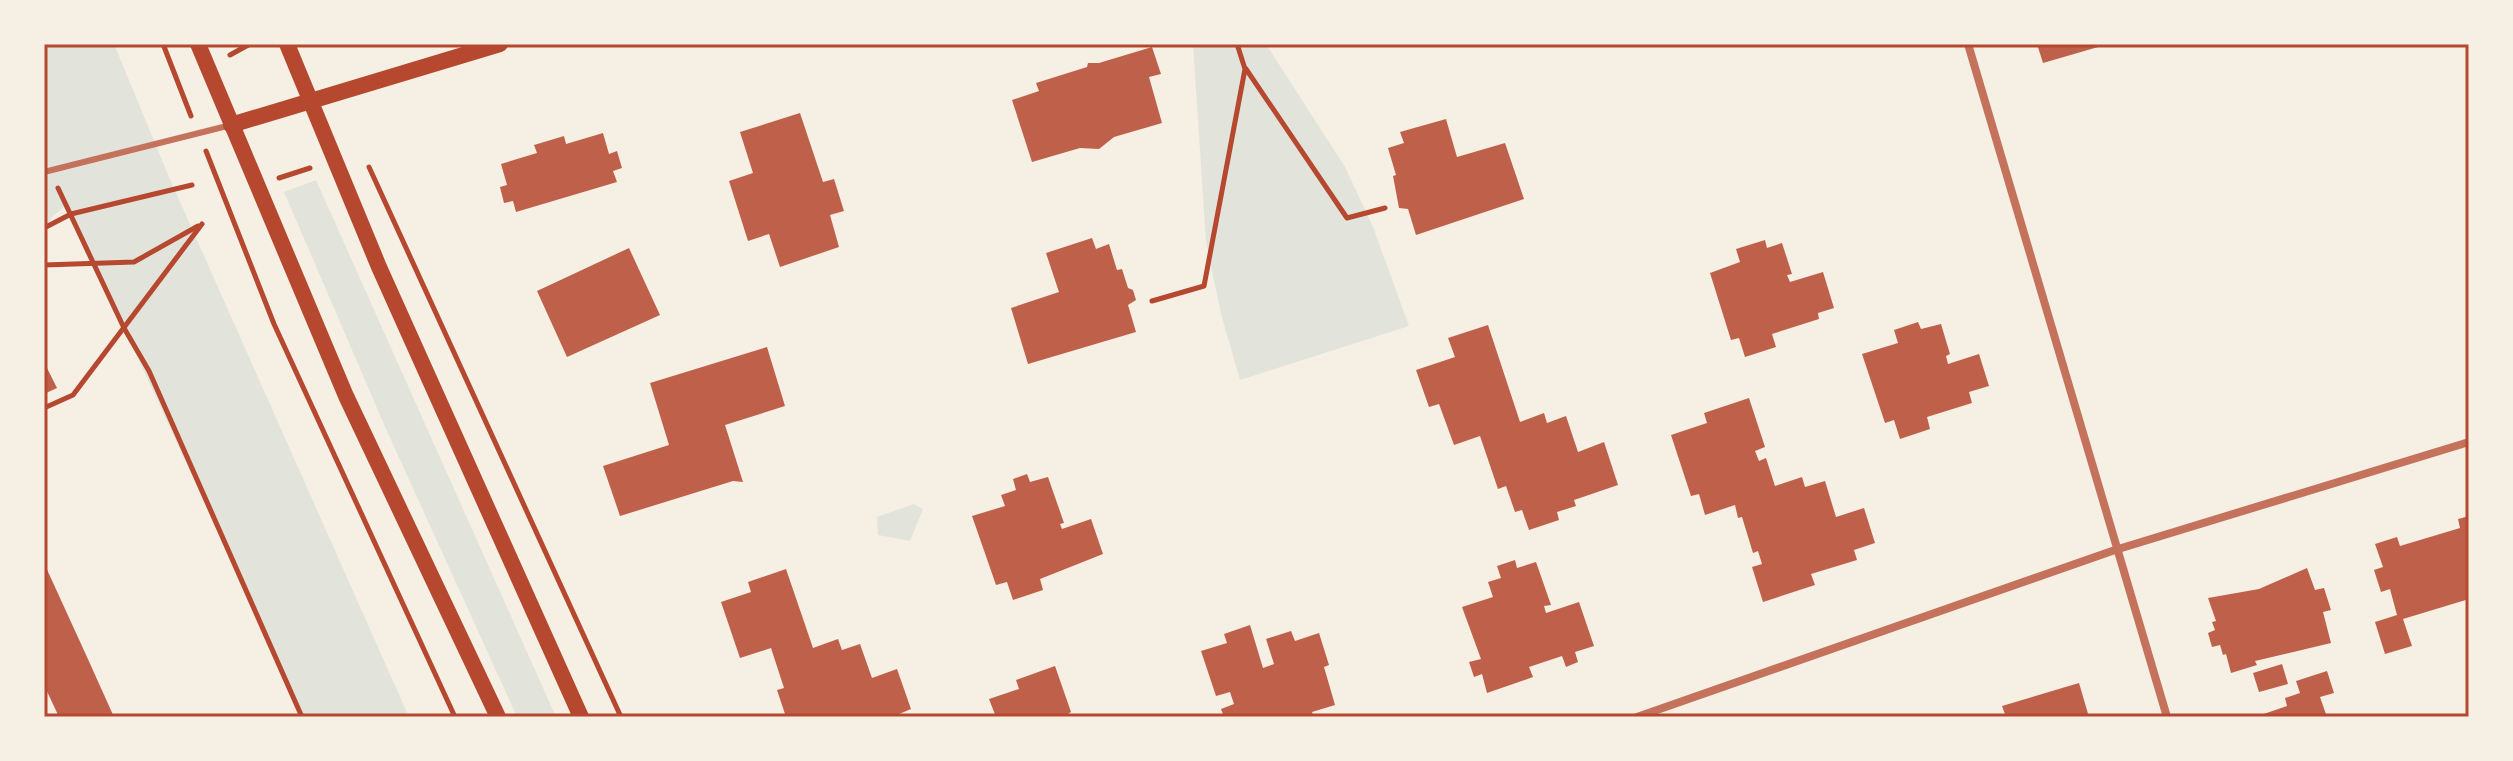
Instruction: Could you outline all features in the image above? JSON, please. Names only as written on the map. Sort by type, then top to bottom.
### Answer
[{"type":"main road","points":[[198,44],[346,396],[498,717]]},
{"type":"main road","points":[[287,44],[379,267],[581,717]]},
{"type":"main road","points":[[231,125],[500,44]]},
{"type":"street","points":[[1968,44],[2115,550],[2167,717]]},
{"type":"street","points":[[1637,717],[2115,550],[2469,442]]},
{"type":"lane","points":[[47,171],[231,125]]},
{"type":"path","points":[[163,44],[172,69]]},
{"type":"path","points":[[230,56],[250,44]]},
{"type":"path","points":[[1237,44],[1245,69],[1347,218],[1385,208]]},
{"type":"path","points":[[1152,301],[1204,286],[1245,69]]},
{"type":"path","points":[[367,161],[621,717]]},
{"type":"path","points":[[278,179],[310,168]]},
{"type":"path","points":[[47,171],[71,214],[124,328],[149,371],[302,717]]},
{"type":"path","points":[[44,228],[71,214],[192,185]]},
{"type":"path","points":[[230,210],[274,324],[321,430],[455,717]]},
{"type":"path","points":[[44,265],[134,262],[202,224],[73,395],[44,408]]},
{"type":"shaded area","points":[[44,44],[114,44],[169,177],[409,717],[303,717],[67,204],[52,217],[44,233]]},
{"type":"shaded area","points":[[1193,44],[1266,44],[1345,167],[1373,227],[1409,326],[1240,380],[1221,314],[1206,242]]},
{"type":"shaded area","points":[[316,180],[556,717],[517,717],[386,429],[284,192]]},
{"type":"shaded area","points":[[914,504],[923,509],[910,541],[878,535],[877,517]]},
{"type":"building","points":[[2037,44],[2105,44],[2105,45],[2043,63]]},
{"type":"building","points":[[1152,47],[1161,74],[1149,77],[1162,123],[1114,137],[1099,149],[1080,148],[1032,162],[1012,100],[1039,91],[1036,83],[1087,67],[1088,63],[1099,63]]},
{"type":"building","points":[[800,113],[823,182],[834,179],[844,211],[830,215],[839,247],[780,267],[769,234],[748,241],[729,181],[753,173],[740,132]]},
{"type":"building","points":[[1446,119],[1457,157],[1505,143],[1524,199],[1416,235],[1408,209],[1399,208],[1393,176],[1396,175],[1388,148],[1404,143],[1400,132]]},
{"type":"building","points":[[603,133],[609,154],[617,151],[622,168],[613,171],[617,182],[516,212],[513,201],[504,203],[500,187],[507,185],[501,164],[537,153],[534,145],[564,136],[566,144]]},
{"type":"building","points":[[1092,238],[1096,249],[1109,244],[1117,270],[1122,269],[1128,288],[1133,290],[1136,300],[1128,305],[1136,332],[1028,364],[1011,308],[1059,292],[1046,253]]},
{"type":"building","points":[[1765,240],[1767,248],[1782,243],[1792,274],[1787,275],[1790,282],[1823,272],[1834,308],[1818,313],[1819,319],[1772,334],[1776,347],[1745,357],[1739,338],[1731,340],[1710,273],[1740,262],[1736,249]]},
{"type":"building","points":[[629,248],[660,315],[567,357],[537,291]]},
{"type":"building","points":[[1918,322],[1921,329],[1941,324],[1950,354],[1946,356],[1948,364],[1979,354],[1989,386],[1969,392],[1972,403],[1927,417],[1930,429],[1900,439],[1894,420],[1885,423],[1862,354],[1898,343],[1894,330]]},
{"type":"building","points":[[1488,325],[1520,422],[1544,413],[1547,423],[1566,416],[1578,452],[1604,442],[1618,485],[1574,500],[1576,506],[1557,512],[1559,520],[1529,530],[1522,510],[1515,512],[1506,486],[1498,489],[1480,436],[1454,445],[1439,404],[1429,407],[1416,370],[1455,357],[1448,338]]},
{"type":"building","points":[[767,347],[785,406],[725,425],[743,482],[733,481],[620,516],[603,466],[669,445],[650,383]]},
{"type":"building","points":[[47,368],[57,388],[44,394],[44,369]]},
{"type":"building","points":[[1749,398],[1765,447],[1755,451],[1759,461],[1766,458],[1775,486],[1802,477],[1805,487],[1825,481],[1836,517],[1864,508],[1875,543],[1854,550],[1857,560],[1811,574],[1815,585],[1763,602],[1752,567],[1762,564],[1758,551],[1753,553],[1742,517],[1738,518],[1735,505],[1705,515],[1699,494],[1691,496],[1671,435],[1707,423],[1704,413]]},
{"type":"building","points":[[1027,474],[1030,482],[1048,477],[1064,523],[1060,524],[1062,529],[1091,519],[1103,554],[1040,579],[1043,590],[1013,600],[1007,582],[996,585],[972,516],[1005,506],[1001,495],[1016,490],[1013,479]]},
{"type":"building","points":[[2469,516],[2469,599],[2403,619],[2412,646],[2385,654],[2375,622],[2397,615],[2390,589],[2381,592],[2374,570],[2383,567],[2375,544],[2397,537],[2400,546],[2460,528],[2458,519]]},
{"type":"building","points":[[1515,560],[1517,568],[1536,562],[1551,605],[1544,606],[1546,613],[1579,602],[1594,646],[1575,652],[1578,662],[1566,667],[1562,656],[1529,667],[1533,677],[1487,693],[1482,674],[1474,677],[1469,662],[1481,659],[1462,607],[1493,597],[1488,582],[1501,578],[1497,566]]},
{"type":"building","points":[[44,563],[114,717],[59,717],[44,685]]},
{"type":"building","points":[[2307,568],[2315,590],[2324,588],[2331,610],[2323,612],[2331,643],[2255,661],[2257,665],[2231,673],[2220,645],[2212,647],[2208,633],[2215,630],[2212,622],[2216,621],[2208,598],[2259,589]]},
{"type":"building","points":[[786,569],[813,648],[838,639],[842,650],[860,644],[872,678],[897,669],[911,709],[892,717],[786,717],[777,690],[784,688],[771,648],[740,658],[721,602],[751,592],[748,582]]},
{"type":"building","points":[[1250,625],[1263,668],[1274,664],[1266,639],[1291,631],[1295,641],[1319,633],[1329,665],[1324,667],[1335,705],[1312,712],[1314,717],[1224,717],[1221,709],[1234,704],[1230,692],[1216,696],[1201,651],[1227,643],[1224,634]]},
{"type":"building","points":[[2282,664],[2288,684],[2259,692],[2253,673]]},
{"type":"building","points":[[1055,666],[1071,712],[1063,717],[996,717],[989,699],[1019,689],[1016,680]]},
{"type":"building","points":[[2327,671],[2334,693],[2320,697],[2327,717],[2255,717],[2287,706],[2285,698],[2300,693],[2296,681]]},
{"type":"building","points":[[2079,683],[2089,717],[2006,717],[2002,706]]}]
